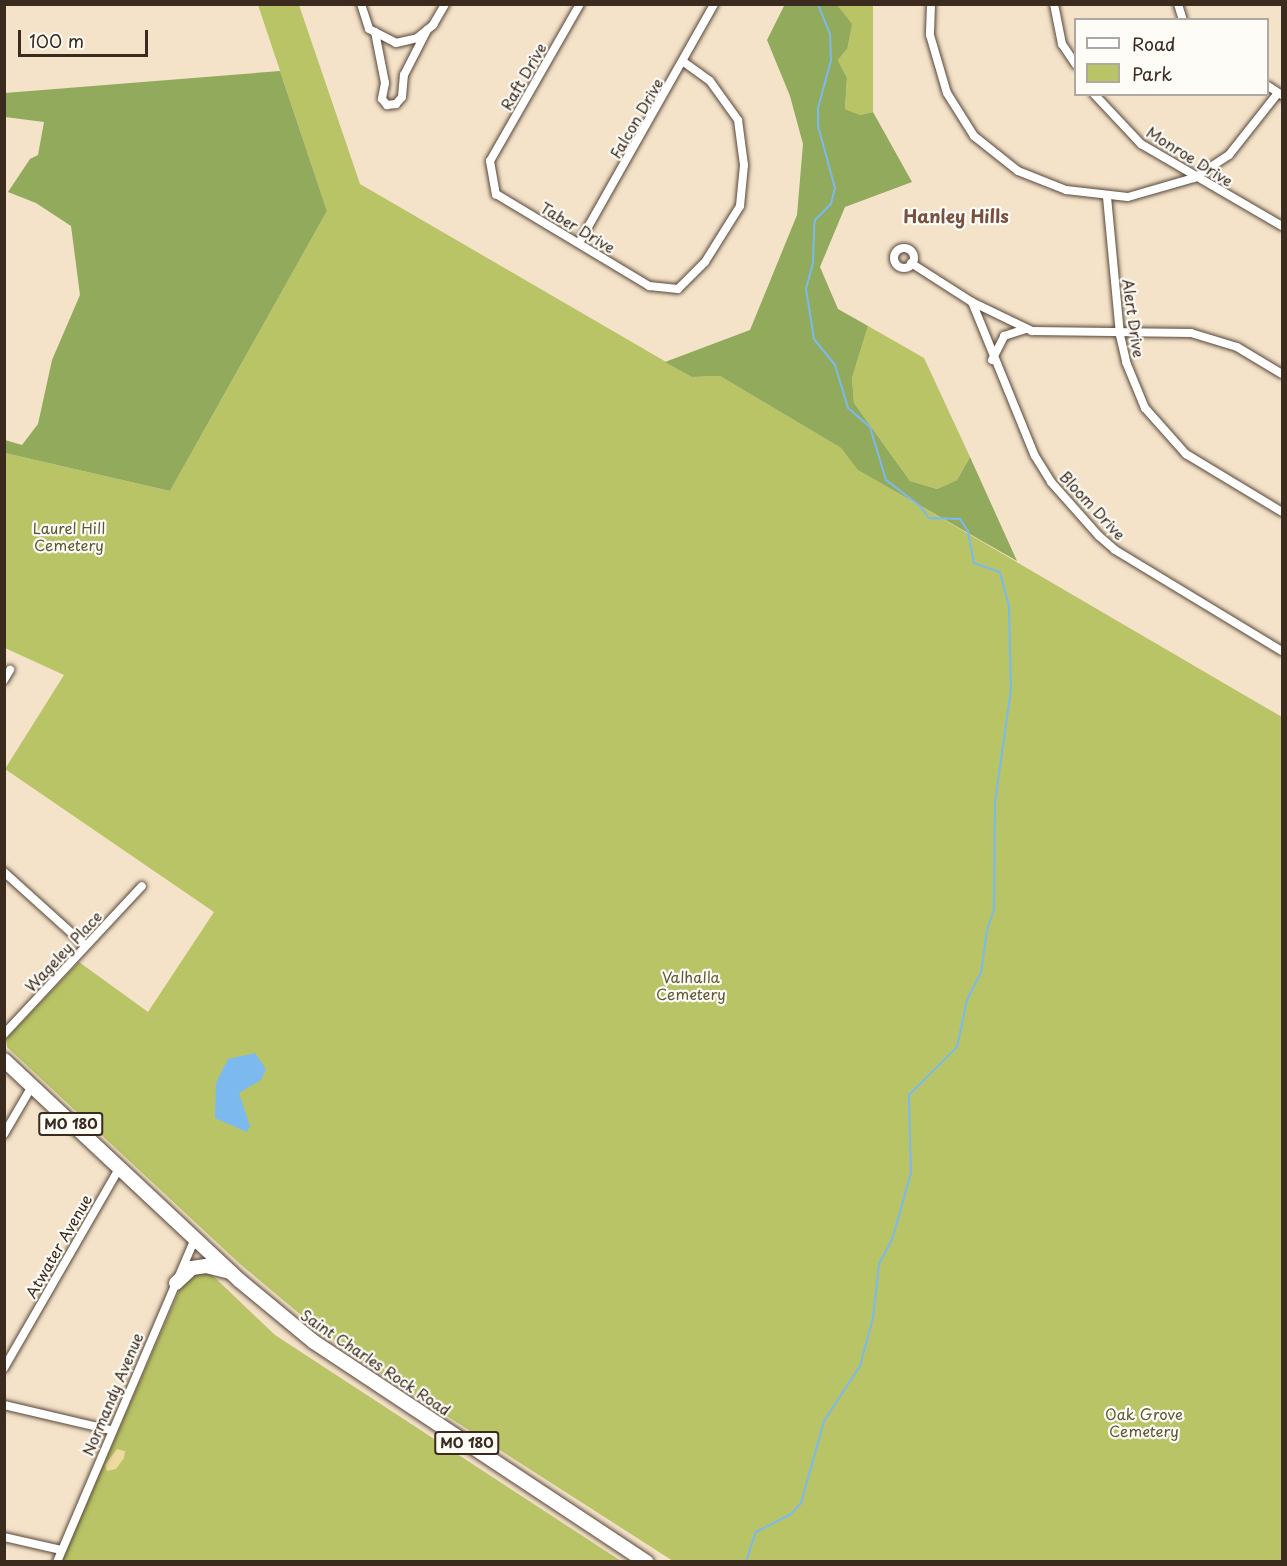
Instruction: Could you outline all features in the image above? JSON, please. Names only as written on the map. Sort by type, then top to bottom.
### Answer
[{"type":"main road","name":"Saint Charles Rock Road","points":[[4,1060],[231,1273],[352,1369],[647,1562]]},
{"type":"main road","points":[[176,1283],[197,1267],[231,1273]]},
{"type":"street","points":[[361,4],[369,29],[396,43],[417,38],[427,30]]},
{"type":"street","points":[[375,32],[385,83],[382,99],[387,105],[396,104],[402,97],[404,75],[427,30],[445,4]]},
{"type":"street","name":"Raft Drive","points":[[490,161],[580,4]]},
{"type":"street","name":"Falcon Drive","points":[[579,243],[684,62],[714,4]]},
{"type":"street","points":[[931,4],[930,35],[948,93],[974,136],[1001,160],[1035,180],[1107,197],[1128,197],[1194,178],[1229,155],[1280,94]]},
{"type":"street","points":[[1054,4],[1062,44],[1074,62]]},
{"type":"street","name":"Taber Drive","points":[[490,161],[496,194],[649,286],[678,289],[705,262],[740,206],[744,165],[738,120],[711,81],[684,62]]},
{"type":"street","name":"Monroe Drive","points":[[1096,96],[1141,144],[1194,178],[1282,226]]},
{"type":"street","name":"Alert Drive","points":[[1107,197],[1120,334],[1135,388],[1161,429],[1186,454],[1282,512]]},
{"type":"street","points":[[912,263],[972,302],[1026,329]]},
{"type":"street","name":"Bloom Drive","points":[[972,302],[992,360],[1042,467],[1099,536],[1115,550],[1282,651]]},
{"type":"street","points":[[992,360],[1004,336],[1026,329],[1120,334],[1170,330],[1211,337],[1282,374]]},
{"type":"street","points":[[4,680],[10,670]]},
{"type":"street","points":[[4,872],[87,946]]},
{"type":"street","name":"Wageley Place","points":[[4,1034],[142,886]]},
{"type":"street","points":[[4,1134],[32,1086]]},
{"type":"street","name":"Atwater Avenue","points":[[4,1368],[119,1168]]},
{"type":"street","name":"Normandy Avenue","points":[[57,1562],[111,1430],[195,1239]]},
{"type":"street","points":[[4,1405],[111,1430]]},
{"type":"street","points":[[4,1537],[62,1550]]},
{"type":"green space","points":[[785,4],[837,5],[852,24],[847,49],[838,60],[847,78],[845,109],[860,115],[873,112],[912,182],[845,207],[820,267],[838,309],[868,326],[852,378],[854,403],[910,481],[937,489],[957,480],[970,457],[1017,561],[858,470],[841,448],[720,376],[692,377],[665,362],[750,330],[797,215],[803,144],[790,96],[767,40]]},
{"type":"green space","name":"Valhalla Cemetery","points":[[258,5],[299,5],[360,184],[692,377],[720,376],[841,448],[859,470],[1282,717],[1282,1561],[673,1561],[383,1375],[313,1325],[240,1264],[7,1047],[6,1039],[79,962],[148,1012],[214,912],[5,769],[64,675],[5,648],[5,453],[170,491],[327,211]]},
{"type":"green space","points":[[873,5],[873,112],[860,115],[845,109],[847,78],[838,60],[847,49],[837,6]]},
{"type":"green space","points":[[280,71],[327,211],[170,491],[5,453],[5,440],[22,445],[38,424],[52,360],[80,295],[71,226],[36,203],[8,192],[30,159],[38,155],[44,122],[5,117],[5,93]]},
{"type":"green space","points":[[868,326],[924,358],[970,457],[957,480],[937,489],[910,481],[854,403],[852,378]]},
{"type":"green space","points":[[193,1272],[210,1273],[275,1335],[621,1561],[61,1562],[183,1282]]},
{"type":"sand","points":[[117,1449],[125,1451],[124,1458],[116,1469],[107,1471],[105,1465]]},
{"type":"water","points":[[255,1053],[266,1069],[261,1080],[239,1093],[250,1126],[247,1132],[215,1118],[216,1083],[228,1059]]},
{"type":"waterway","points":[[746,1562],[756,1532],[790,1515],[801,1503],[824,1421],[860,1366],[873,1318],[879,1264],[892,1240],[911,1173],[909,1095],[957,1047],[967,1000],[981,973],[987,930],[994,910],[995,802],[1011,690],[1009,606],[1000,572],[974,563],[968,531],[960,519],[929,518],[920,506],[886,480],[870,427],[848,408],[835,365],[814,339],[806,289],[813,262],[815,220],[831,204],[835,188],[818,126],[818,108],[831,60],[830,34],[818,4]]},
{"type":"district","name":"Hanley Hills","points":[[956,216]]},
{"type":"park label","name":"Laurel Hill Cemetery","points":[[69,536]]},
{"type":"park label","name":"Oak Grove Cemetery","points":[[1144,1422]]}]
